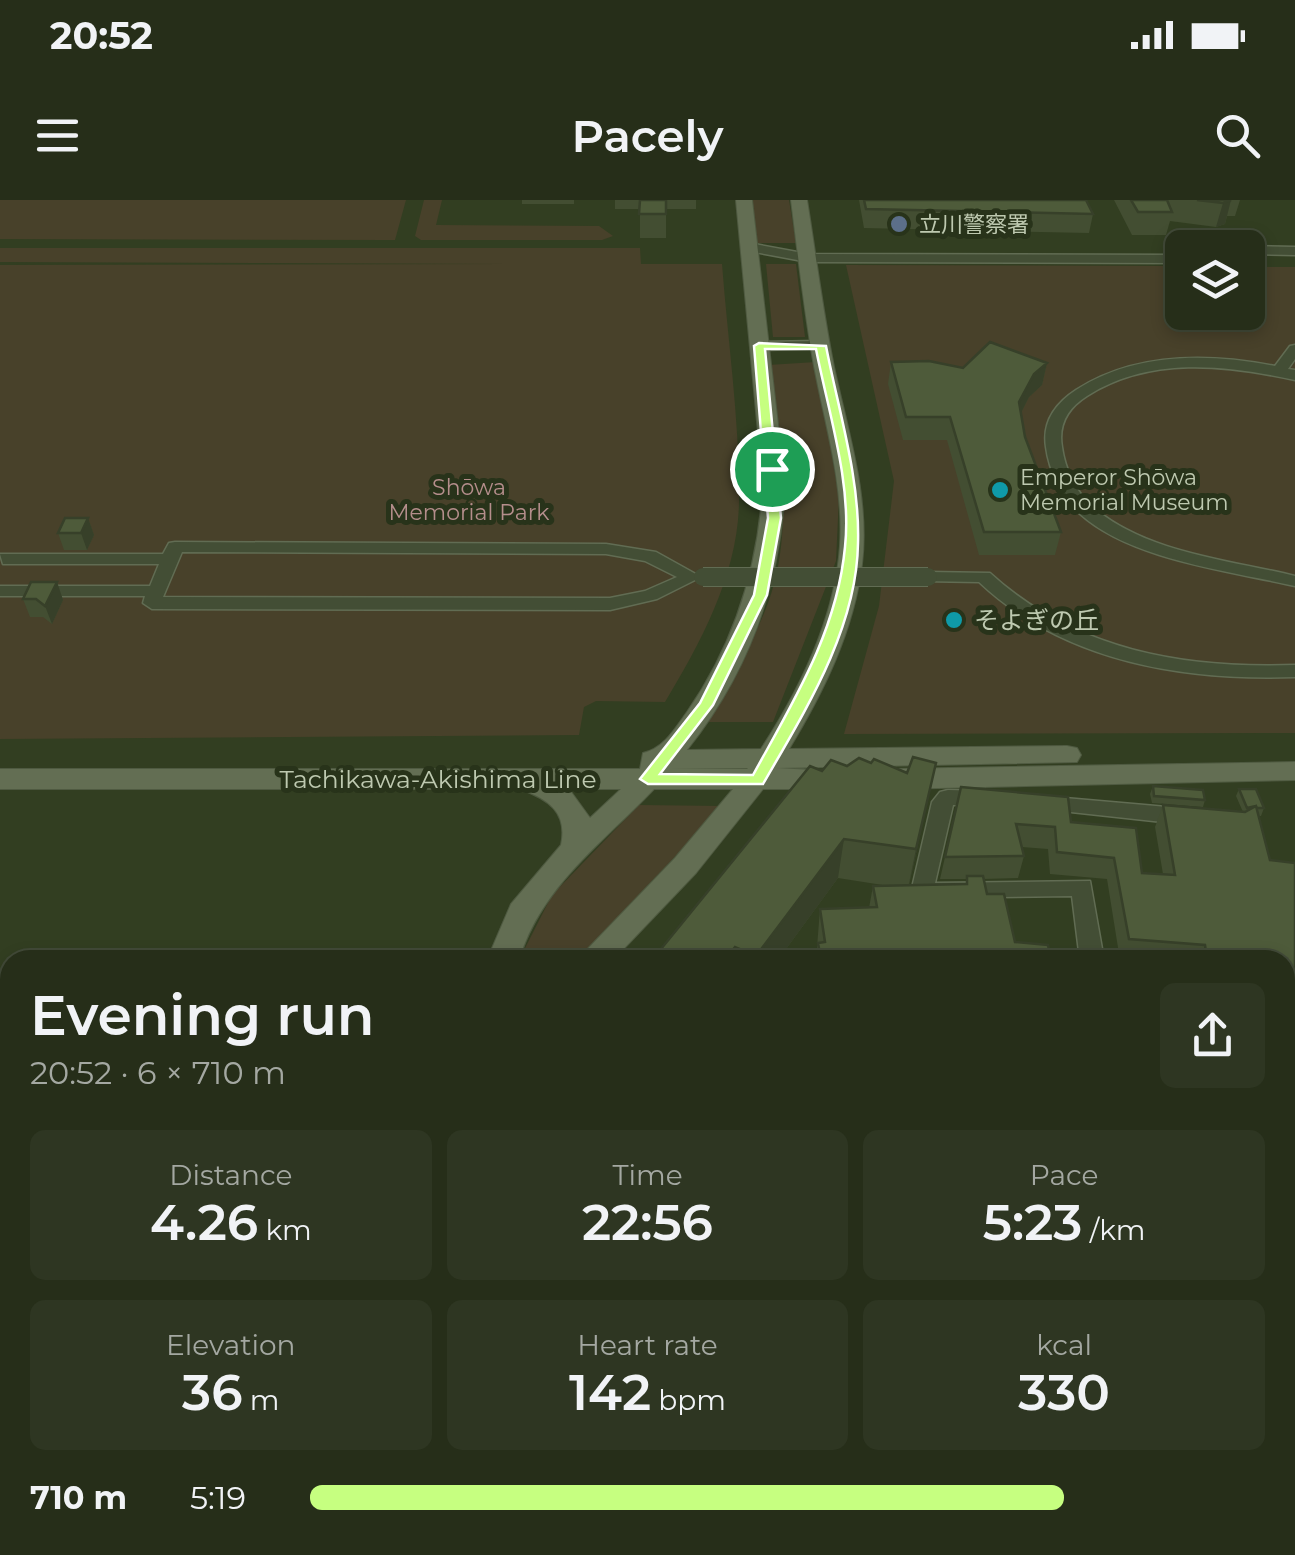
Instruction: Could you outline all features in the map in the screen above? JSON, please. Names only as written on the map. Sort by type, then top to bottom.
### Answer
[{"type":"main road","points":[[508,950],[523,909],[575,847],[656,769],[706,705],[760,595],[774,518],[744,200]]},
{"type":"main road","points":[[603,950],[704,848],[766,768],[826,655],[844,596],[852,544],[848,484],[820,346],[799,200]]},
{"type":"main road","name":"Tachikawa-Akishima Line","points":[[766,768],[1295,754]]},
{"type":"main road","name":"Tachikawa-Akishima Line","points":[[0,762],[1295,771]]},
{"type":"main road","name":"Tachikawa-Akishima Line","points":[[0,779],[524,781],[656,769]]},
{"type":"main road","points":[[524,781],[555,791],[570,806],[579,825],[575,847]]},
{"type":"street","points":[[748,247],[807,254],[1165,259]]},
{"type":"street","points":[[807,254],[1165,250]]},
{"type":"street","points":[[1265,250],[1295,250]]},
{"type":"street","points":[[1265,259],[1295,259]]},
{"type":"street","points":[[759,346],[820,346]]},
{"type":"street","points":[[1295,348],[1287,373],[1195,363],[1123,373],[1086,390],[1064,406],[1052,429],[1064,483],[1087,512],[1117,532],[1295,581]]},
{"type":"street","points":[[698,577],[650,556],[606,548],[175,546],[152,603],[610,604],[650,595],[698,577],[984,577],[1022,610],[1067,633],[1156,662],[1208,672],[1295,672]]},
{"type":"street","points":[[1,557],[170,559]]},
{"type":"street","points":[[0,590],[158,591]]},
{"type":"street","points":[[1091,950],[1082,887],[922,892],[942,802],[959,797],[1014,800],[1206,819]]},
{"type":"green space","points":[[0,200],[406,200],[395,240],[0,239]]},
{"type":"green space","points":[[424,200],[442,200],[436,225],[599,226],[613,236],[602,240],[421,240],[415,236]]},
{"type":"green space","points":[[751,200],[789,200],[796,243],[755,243]]},
{"type":"green space","name":"Shōwa Memorial Park","points":[[0,248],[640,248],[641,264],[722,264],[738,443],[737,529],[715,606],[665,702],[596,701],[584,707],[579,735],[0,739],[0,265],[516,264],[0,262]]},
{"type":"green space","points":[[766,264],[796,264],[805,337],[773,337]]},
{"type":"green space","points":[[846,265],[1165,266],[1165,330],[1265,330],[1265,267],[1295,267],[1295,733],[844,734],[879,606],[894,481]]},
{"type":"green space","points":[[816,362],[839,497],[836,561],[773,722],[708,722],[768,603],[781,545],[780,455],[768,365]]},
{"type":"green space","points":[[639,805],[723,806],[586,950],[524,950],[552,895]]},
{"type":"building","points":[[640,200],[666,200],[666,214],[639,214]]},
{"type":"building","points":[[864,200],[1086,200],[1093,214],[866,209]]},
{"type":"building","points":[[1131,200],[1167,200],[1172,212],[1138,212]]},
{"type":"building","points":[[990,342],[1047,363],[1034,374],[1019,402],[1025,437],[1061,532],[984,532],[950,417],[906,417],[891,362],[929,361],[963,368]]},
{"type":"building","points":[[65,518],[88,518],[81,533],[58,533]]},
{"type":"building","points":[[31,582],[57,582],[45,606],[36,599],[23,599]]},
{"type":"building","points":[[913,757],[936,763],[916,849],[844,839],[761,950],[660,950],[810,766],[822,771],[831,760],[847,766],[859,758],[871,763],[874,759],[907,773]]},
{"type":"building","points":[[1153,786],[1203,790],[1205,800],[1154,796]]},
{"type":"building","points":[[961,787],[1068,797],[1071,822],[1136,828],[1142,873],[1175,875],[1163,805],[1245,812],[1256,806],[1270,860],[1295,863],[1295,950],[1206,950],[1205,945],[1129,939],[1114,858],[1057,852],[1055,827],[1016,824],[1024,856],[945,857]]},
{"type":"building","points":[[1239,789],[1256,789],[1264,808],[1247,808]]},
{"type":"building","points":[[967,876],[983,876],[987,894],[1004,894],[1015,942],[1048,945],[1049,950],[819,950],[818,943],[825,942],[820,909],[877,907],[873,886],[967,884]]},
{"type":"place","name":"立川警察署","points":[[899,224]]},
{"type":"place","name":"Emperor Shōwa Memorial Museum","points":[[1000,490]]},
{"type":"place","name":"そよぎの丘","points":[[954,620]]},
{"type":"route","points":[[759,346],[820,346],[848,484],[852,544],[844,596],[826,655],[758,780],[648,779],[706,705],[760,595],[774,518],[772,469],[759,346]]}]
